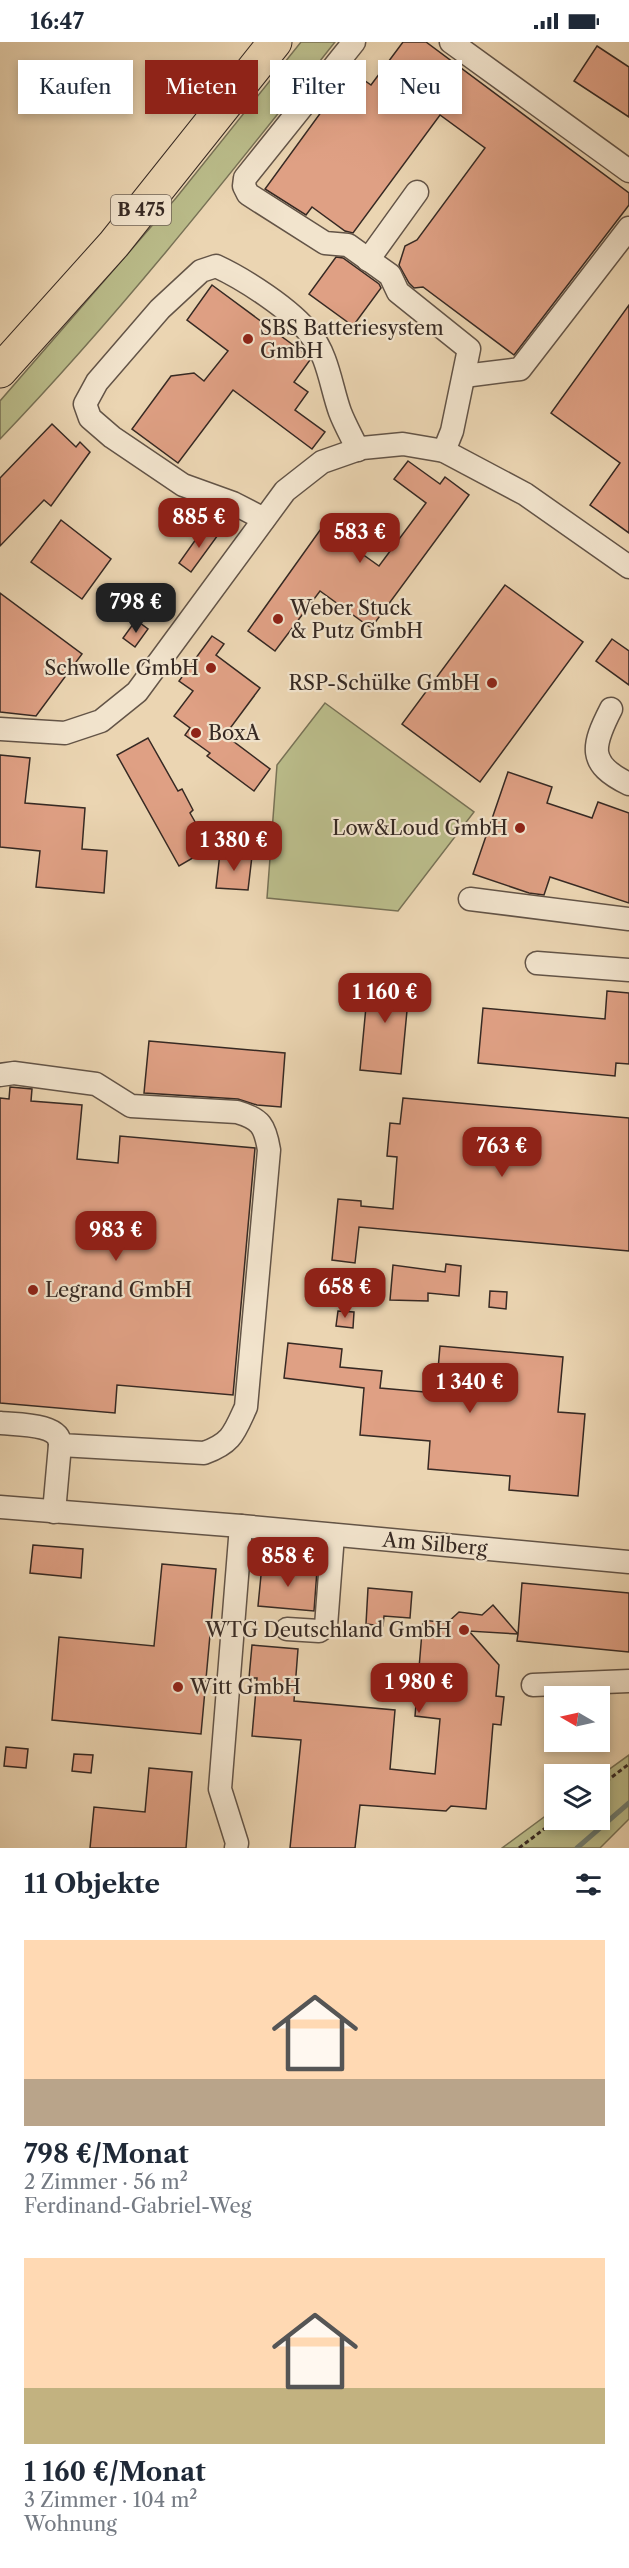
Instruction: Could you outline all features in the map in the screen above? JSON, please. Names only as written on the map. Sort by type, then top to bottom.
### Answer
[{"type":"highway","name":"B 475","points":[[0,371],[114,244],[275,42]]},
{"type":"street","points":[[354,42],[245,178],[244,186],[248,194],[325,243],[348,245],[390,275],[398,291],[469,349],[452,431],[444,451]]},
{"type":"street","points":[[451,42],[629,171]]},
{"type":"street","points":[[369,260],[417,192]]},
{"type":"street","points":[[464,376],[520,369],[629,228]]},
{"type":"street","points":[[264,519],[233,503],[183,485],[97,424],[90,418],[85,404],[97,382],[160,309],[201,271],[216,266],[237,276],[292,316],[311,334],[323,357],[340,412],[358,450]]},
{"type":"street","points":[[0,729],[65,733],[100,721],[137,692],[285,491],[322,462],[358,450],[402,444],[444,451],[525,494],[629,567]]},
{"type":"street","points":[[610,709],[597,742],[598,757],[603,769],[629,784]]},
{"type":"street","points":[[470,899],[629,919]]},
{"type":"street","points":[[537,963],[629,970]]},
{"type":"street","points":[[0,1075],[14,1073],[96,1084],[131,1106],[237,1112],[254,1117],[266,1130],[269,1150],[246,1407],[236,1429],[222,1447],[204,1453],[60,1445]]},
{"type":"street","points":[[0,1423],[49,1429],[56,1434],[60,1445],[54,1512]]},
{"type":"street","name":"Am Silberg","points":[[0,1507],[241,1526],[629,1562]]},
{"type":"street","points":[[237,1845],[220,1789],[241,1526]]},
{"type":"street","points":[[287,1629],[319,1631],[326,1626],[333,1535]]},
{"type":"street","points":[[533,1685],[629,1682]]},
{"type":"path","points":[[610,1778],[629,1764]]},
{"type":"path","points":[[519,1848],[544,1829]]},
{"type":"green space","points":[[301,42],[335,42],[321,60],[287,60]]},
{"type":"green space","points":[[270,81],[270,114],[277,114],[130,294],[0,439],[0,401],[176,198],[243,114],[258,114],[258,96]]},
{"type":"green space","points":[[325,703],[474,812],[398,911],[267,898],[277,765]]},
{"type":"green space","points":[[629,1755],[629,1819],[600,1848],[502,1848],[544,1817],[544,1830],[610,1830],[610,1769]]},
{"type":"building","points":[[403,42],[426,42],[450,60],[390,60]]},
{"type":"building","points":[[597,46],[629,67],[629,117],[574,81]]},
{"type":"building","points":[[462,69],[629,193],[629,205],[514,355],[423,287],[414,288],[399,265],[405,246],[417,240],[485,148],[440,115],[353,233],[345,231],[312,207],[306,215],[265,189],[320,114],[366,114],[366,82],[371,85],[378,76],[378,114],[462,114]]},
{"type":"building","points":[[336,257],[343,258],[379,284],[381,288],[353,326],[309,294]]},
{"type":"building","points":[[212,285],[308,356],[310,360],[294,382],[308,392],[295,410],[325,432],[312,449],[233,390],[178,463],[132,429],[171,376],[194,373],[204,381],[228,351],[187,320]]},
{"type":"building","points":[[629,305],[629,533],[590,505],[620,463],[551,413]]},
{"type":"building","points":[[52,424],[76,447],[80,442],[90,452],[51,506],[44,500],[0,546],[0,478]]},
{"type":"building","points":[[408,461],[440,484],[445,477],[469,495],[371,628],[320,591],[275,651],[248,631],[323,526],[379,566],[426,503],[394,479]]},
{"type":"building","points":[[61,520],[111,559],[82,599],[31,562]]},
{"type":"building","points":[[206,525],[218,535],[191,572],[179,563]]},
{"type":"building","name":"RSP-Schülke GmbH","points":[[505,585],[583,642],[480,782],[402,724]]},
{"type":"building","points":[[0,593],[82,654],[36,716],[0,712]]},
{"type":"building","points":[[136,620],[148,629],[135,647],[123,638]]},
{"type":"building","points":[[212,636],[224,644],[216,655],[260,688],[225,735],[270,769],[254,791],[207,756],[210,753],[185,735],[190,728],[174,716],[193,691],[179,681]]},
{"type":"building","points":[[612,639],[629,651],[629,685],[596,661]]},
{"type":"building","points":[[148,738],[178,791],[182,789],[193,810],[190,813],[210,848],[179,866],[117,755]]},
{"type":"building","points":[[0,755],[30,758],[25,803],[85,808],[82,849],[107,851],[104,893],[36,887],[40,851],[0,847]]},
{"type":"building","points":[[508,772],[552,787],[547,803],[592,818],[598,802],[629,813],[629,903],[550,877],[544,895],[529,893],[473,874]]},
{"type":"building","points":[[220,853],[252,856],[248,890],[216,888]]},
{"type":"building","points":[[369,975],[410,979],[401,1074],[360,1070]]},
{"type":"building","points":[[607,991],[629,993],[629,1064],[616,1063],[615,1076],[478,1063],[483,1008],[605,1019]]},
{"type":"building","points":[[149,1041],[285,1053],[281,1107],[257,1105],[238,1099],[144,1093]]},
{"type":"building","points":[[10,1087],[32,1089],[31,1101],[82,1105],[77,1159],[118,1163],[120,1136],[255,1148],[233,1395],[117,1385],[115,1413],[0,1403],[0,1098],[9,1099]]},
{"type":"building","points":[[403,1098],[629,1118],[629,1251],[359,1227],[355,1263],[332,1260],[338,1199],[361,1201],[361,1206],[393,1209],[397,1157],[387,1156],[390,1123],[400,1124]]},
{"type":"building","points":[[446,1264],[461,1266],[459,1296],[428,1293],[428,1301],[390,1300],[393,1265],[445,1272]]},
{"type":"building","points":[[490,1291],[507,1292],[506,1309],[489,1307]]},
{"type":"building","points":[[338,1311],[354,1312],[353,1328],[336,1326]]},
{"type":"building","points":[[288,1343],[342,1349],[340,1367],[382,1371],[380,1388],[436,1393],[440,1346],[563,1357],[558,1412],[585,1414],[578,1496],[509,1490],[510,1476],[428,1469],[430,1441],[360,1435],[364,1388],[284,1378]]},
{"type":"building","points":[[33,1545],[83,1549],[81,1578],[30,1573]]},
{"type":"building","points":[[162,1564],[216,1569],[201,1734],[52,1720],[59,1637],[154,1646]]},
{"type":"building","points":[[262,1565],[317,1570],[314,1611],[258,1606]]},
{"type":"building","points":[[522,1583],[629,1593],[629,1652],[517,1641]]},
{"type":"building","points":[[368,1588],[412,1592],[410,1618],[384,1616],[383,1626],[366,1624]]},
{"type":"building","points":[[493,1605],[518,1634],[469,1631],[499,1665],[496,1696],[504,1697],[501,1725],[493,1724],[486,1809],[451,1806],[446,1811],[360,1805],[355,1848],[290,1848],[301,1740],[252,1736],[257,1678],[249,1678],[252,1645],[298,1649],[294,1701],[395,1710],[390,1769],[435,1774],[440,1719],[415,1716],[423,1620],[447,1623],[459,1612],[482,1615]]},
{"type":"building","points":[[6,1747],[28,1749],[26,1768],[4,1766]]},
{"type":"building","points":[[74,1754],[93,1755],[91,1773],[72,1771]]},
{"type":"building","points":[[149,1768],[192,1772],[186,1848],[90,1848],[94,1807],[145,1812]]},
{"type":"waterway","points":[[577,1848],[629,1803]]},
{"type":"place","name":"SBS Batteriesystem GmbH","points":[[248,339]]},
{"type":"place","name":"Weber Stuck & Putz GmbH","points":[[278,619]]},
{"type":"place","name":"Schwolle GmbH","points":[[211,668]]},
{"type":"place","name":"RSP-Schülke GmbH","points":[[492,683]]},
{"type":"place","name":"BoxA","points":[[196,733]]},
{"type":"place","name":"Low&Loud GmbH","points":[[520,828]]},
{"type":"place","name":"Legrand GmbH","points":[[33,1290]]},
{"type":"place","name":"WTG Deutschland GmbH","points":[[464,1630]]},
{"type":"place","name":"Witt GmbH","points":[[178,1687]]}]
